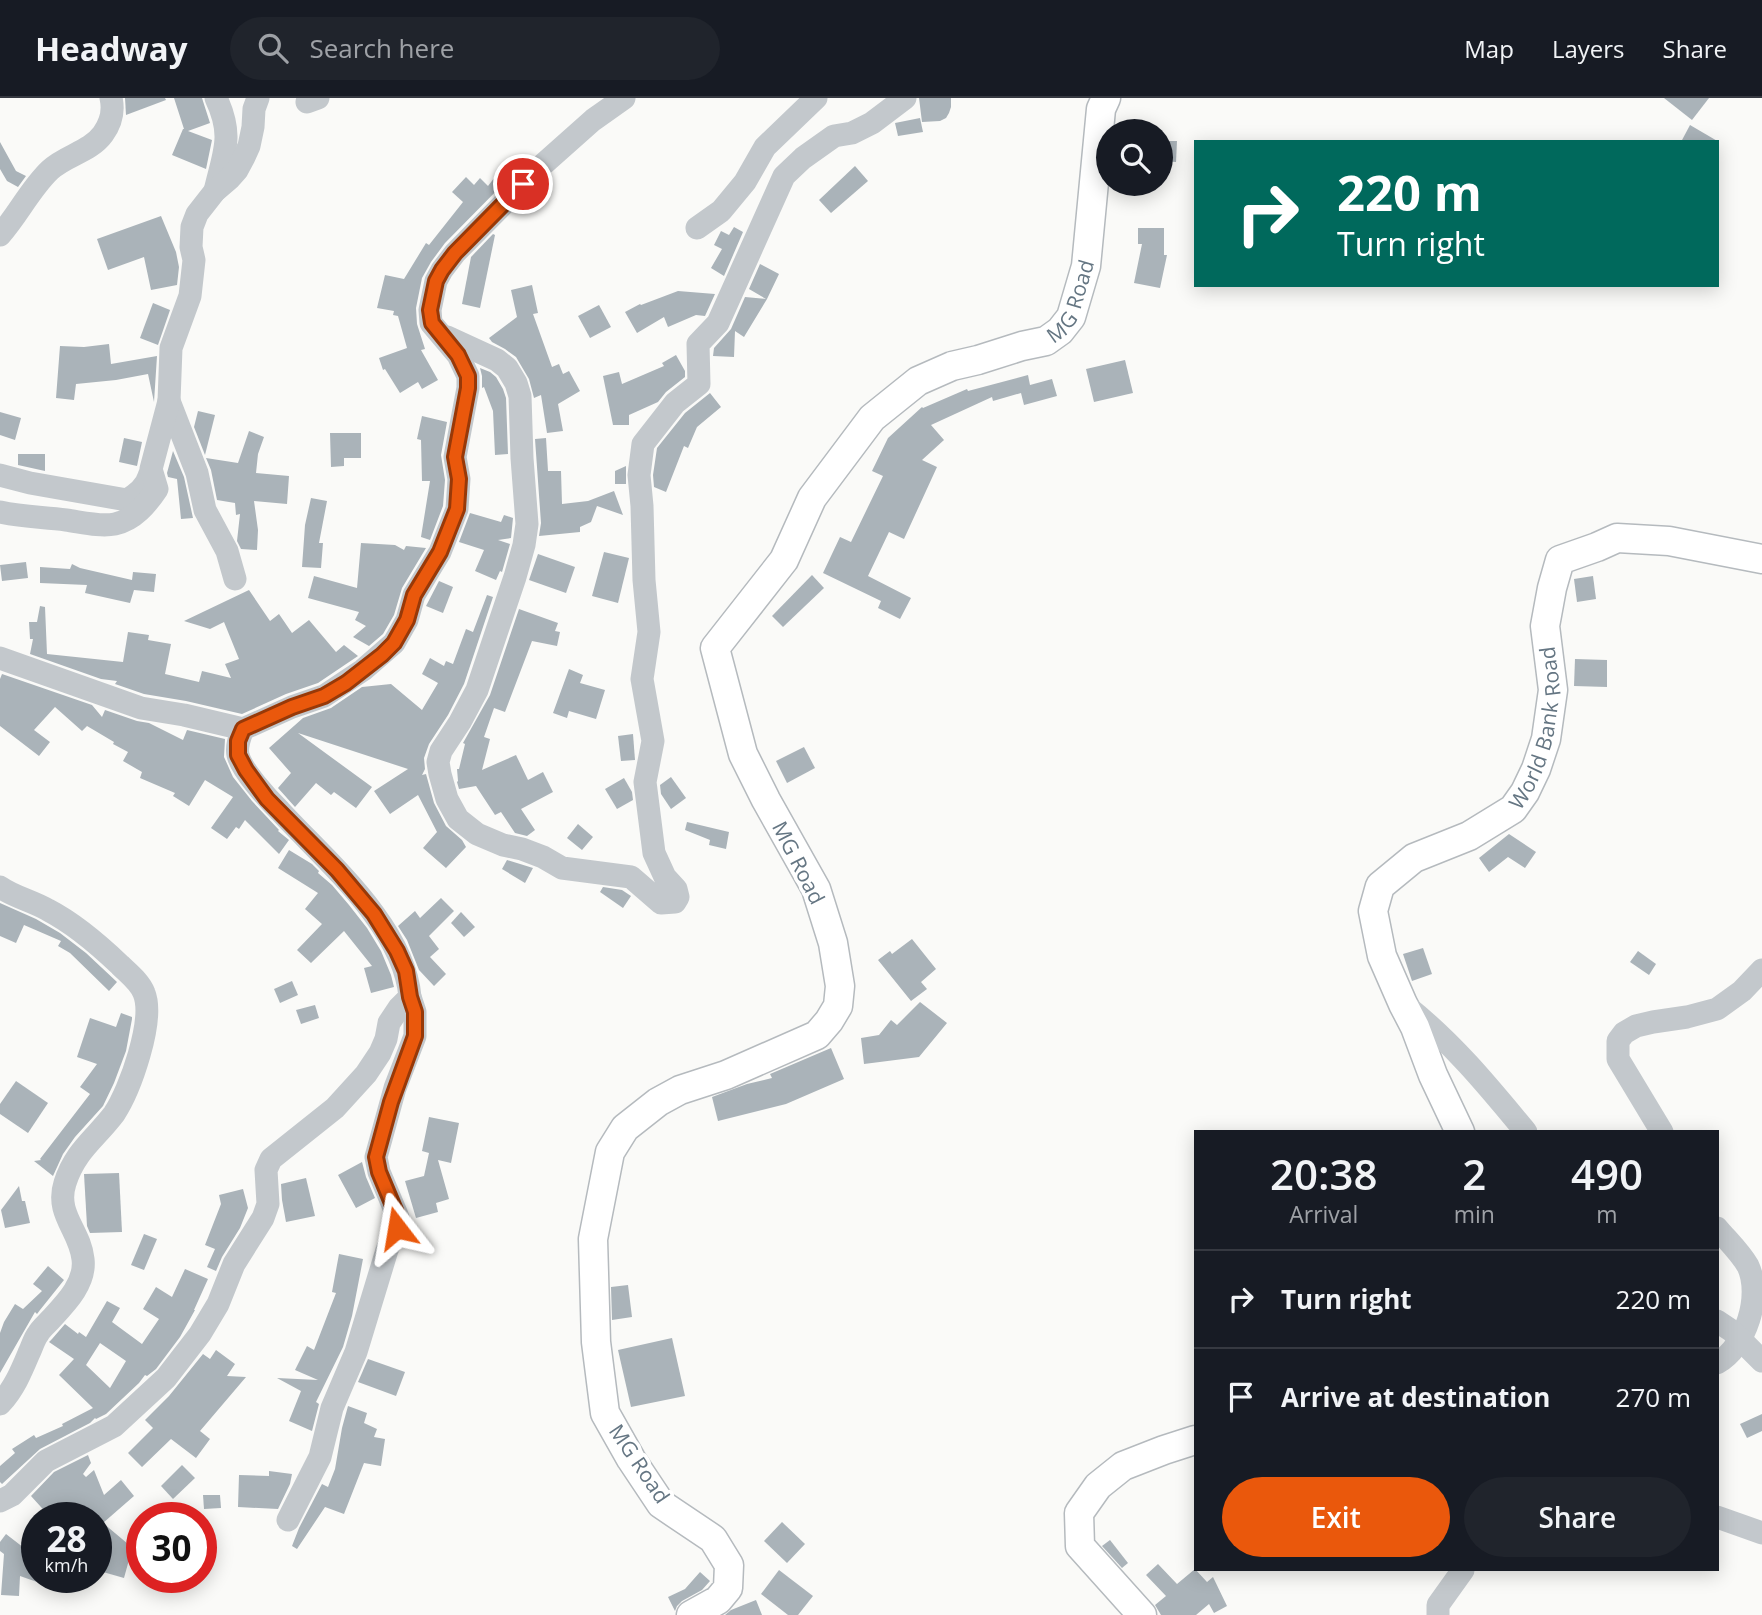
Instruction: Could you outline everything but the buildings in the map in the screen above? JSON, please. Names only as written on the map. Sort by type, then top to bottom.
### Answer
[{"type":"main road","name":"MG Road","points":[[691,1615],[718,1600],[728,1588],[729,1565],[713,1539],[660,1504],[606,1413],[596,1342],[593,1239],[610,1152],[625,1128],[658,1102],[680,1090],[726,1075],[817,1035],[830,1021],[838,1006],[840,986],[833,943],[816,889],[765,800],[743,754],[715,648],[784,560],[813,498],[873,418],[918,381],[952,366],[1046,341],[1060,331],[1071,317],[1086,266],[1101,109],[1106,98]]},
{"type":"main road","name":"World Bank Road","points":[[1459,1130],[1382,956],[1373,911],[1380,886],[1414,858],[1469,836],[1513,808],[1525,792],[1546,739],[1553,690],[1545,626],[1560,560],[1617,538],[1669,541],[1762,559]]},
{"type":"main road","points":[[1142,1615],[1080,1546],[1079,1513],[1098,1486],[1123,1466],[1194,1440]]},
{"type":"street","points":[[0,235],[49,171],[70,156],[86,150],[104,134],[112,116],[111,98]]},
{"type":"street","points":[[215,191],[227,131],[224,115],[216,98]]},
{"type":"street","points":[[0,475],[30,484],[127,500],[138,493],[147,482],[169,401],[171,348],[190,296],[194,260],[191,247],[192,227],[197,214],[215,191],[237,170],[249,146],[258,98]]},
{"type":"street","points":[[0,658],[141,708],[243,729],[324,696],[382,655],[394,643],[407,620],[414,595],[440,552],[457,509],[459,479],[455,457],[468,376],[458,355],[432,323],[430,310],[436,281],[468,238],[539,168],[593,120],[624,98]]},
{"type":"street","points":[[697,229],[721,211],[745,182],[765,147],[795,109],[816,98]]},
{"type":"street","points":[[438,332],[497,360],[507,368],[516,383],[520,396],[527,524],[515,576],[477,690],[441,751],[438,762],[447,799],[458,819],[477,834],[543,857],[562,868],[631,877],[661,903],[675,902],[678,897],[676,889],[665,877],[654,853],[645,782],[653,741],[642,679],[649,632],[639,475],[643,444],[675,403],[699,384],[698,344],[718,323],[784,176],[803,158],[834,136],[852,133],[872,123],[905,98]]},
{"type":"street","points":[[169,401],[197,473],[205,510],[227,551],[235,579]]},
{"type":"street","points":[[0,512],[24,517],[117,524],[146,506],[157,489],[151,470]]},
{"type":"street","points":[[243,729],[238,741],[238,755],[246,770],[267,799],[337,870],[374,914],[406,971],[415,1012],[415,1036],[389,1107],[376,1157],[379,1172],[399,1221],[387,1250],[356,1352],[332,1408],[320,1457],[288,1520]]},
{"type":"street","points":[[0,887],[49,910],[80,930],[109,953],[136,981],[146,1000],[146,1029],[136,1069],[114,1114],[73,1161],[65,1183],[64,1209],[68,1223],[77,1236],[83,1260],[82,1273],[74,1293],[37,1334],[12,1391],[0,1404]]},
{"type":"street","points":[[1661,1130],[1618,1059],[1618,1041],[1624,1033],[1636,1026],[1717,1009],[1742,991],[1762,970]]},
{"type":"street","points":[[0,1501],[12,1495],[46,1461],[114,1426],[166,1378],[200,1334],[218,1304],[234,1264],[263,1218],[268,1204],[266,1170],[271,1159],[334,1108],[366,1074],[380,1054],[389,1023],[410,997]]},
{"type":"street","points":[[1403,1003],[1456,1050],[1524,1130]]},
{"type":"street","points":[[1719,1230],[1749,1267],[1754,1282],[1749,1323],[1741,1341],[1719,1362]]},
{"type":"street","points":[[1719,1322],[1732,1331],[1762,1361]]},
{"type":"street","points":[[1719,1518],[1762,1533]]},
{"type":"street","points":[[1438,1615],[1438,1605],[1462,1571]]},
{"type":"route","points":[[397,1228],[399,1221],[379,1172],[376,1157],[386,1117],[415,1036],[415,1012],[406,971],[374,914],[337,870],[267,799],[238,755],[238,741],[243,729],[324,696],[346,683],[394,643],[407,620],[414,595],[440,552],[457,509],[459,479],[455,457],[468,388],[465,366],[432,323],[430,310],[436,281],[468,238],[523,184]]}]
